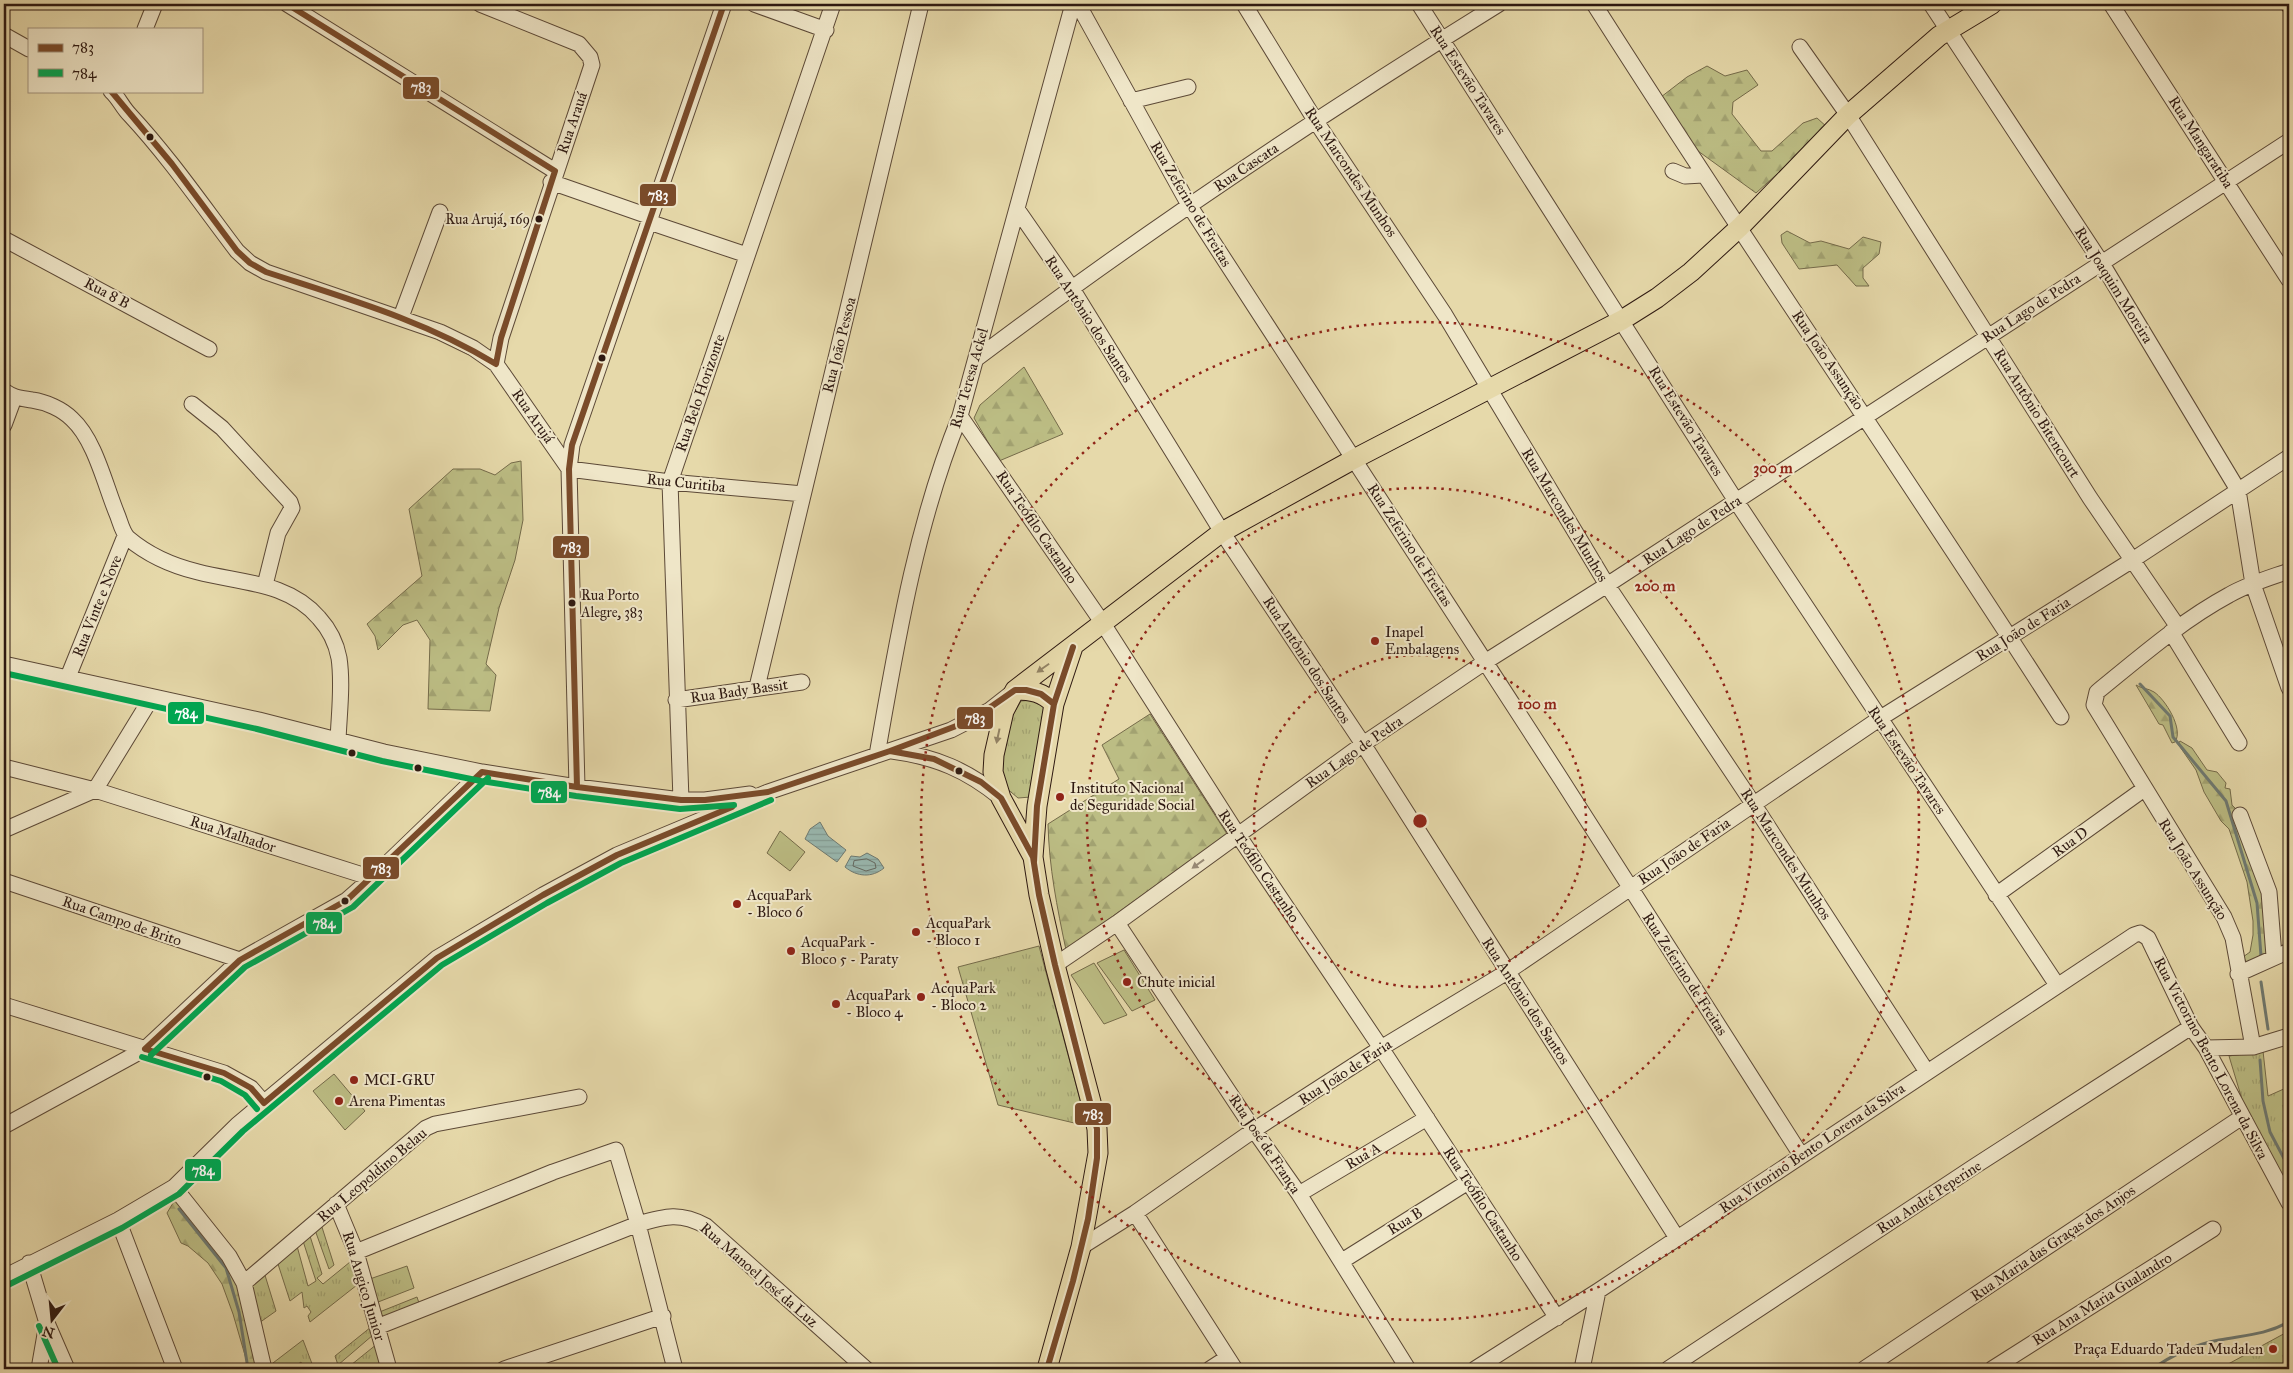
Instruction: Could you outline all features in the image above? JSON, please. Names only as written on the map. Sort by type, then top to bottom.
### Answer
[{"type":"main road","points":[[1033,857],[1001,798],[993,772],[994,754],[1004,712],[1015,690],[1222,532],[1354,459],[1622,320],[1657,298],[1692,272],[1740,228],[1848,115],[1948,30],[1992,4]]},
{"type":"main road","points":[[1047,1369],[1081,1247],[1098,1153],[1097,1129],[1055,965],[1039,895],[1033,857],[1037,806],[1054,704],[1073,647]]},
{"type":"main road","points":[[1015,690],[1026,690],[1041,694],[1054,704]]},
{"type":"main road","points":[[1001,798],[1018,807],[1037,806]]},
{"type":"street","points":[[145,28],[155,4]]},
{"type":"street","points":[[287,4],[553,176],[650,219],[747,255]]},
{"type":"street","name":"Rua Arauá","points":[[480,4],[579,44],[590,57],[592,65],[553,176],[501,338],[496,364]]},
{"type":"street","points":[[577,787],[569,468],[572,445],[724,4]]},
{"type":"street","points":[[754,4],[826,30]]},
{"type":"street","name":"Rua Belo Horizonte","points":[[681,800],[676,700],[670,482],[826,30],[833,4]]},
{"type":"street","name":"Rua João Pessoa","points":[[756,687],[921,4]]},
{"type":"street","name":"Rua Teresa Ackel","points":[[884,753],[896,655],[929,503],[943,457],[960,416],[1073,4]]},
{"type":"street","name":"Rua Zeferino de Freitas","points":[[1078,4],[1189,205],[1801,1155]]},
{"type":"street","name":"Rua Marcondes Munhos","points":[[1244,4],[1315,120],[1429,291],[1607,585],[1754,805],[1927,1072]]},
{"type":"street","name":"Rua Estevão Tavares","points":[[1419,4],[1736,501],[1996,895],[2058,985]]},
{"type":"street","name":"Rua Cascata","points":[[976,359],[1071,287],[1189,205],[1315,120],[1499,4]]},
{"type":"street","name":"Rua João Assunção","points":[[1594,4],[1703,175],[1865,416],[2061,717]]},
{"type":"street","name":"Rua Joaquim Moreira","points":[[1931,4],[2101,262],[2238,490],[2253,584],[2289,688]]},
{"type":"street","name":"Rua Mangaratiba","points":[[2111,4],[2289,280]]},
{"type":"street","points":[[4,36],[28,48]]},
{"type":"street","name":"Rua Antônio Bitencourt","points":[[1800,47],[1848,115],[2175,630],[2239,743]]},
{"type":"street","points":[[1131,101],[1188,88]]},
{"type":"street","points":[[116,93],[122,106],[152,138],[237,251],[250,263],[266,272],[440,332],[473,348],[496,364]]},
{"type":"street","name":"Rua Lago de Pedra","points":[[1055,965],[1363,744],[1485,662],[1607,585],[2289,141]]},
{"type":"street","points":[[1673,171],[1685,176],[1703,175]]},
{"type":"street","name":"Rua Antônio dos Santos","points":[[1017,210],[1071,287],[1222,532],[1363,744],[1677,1238]]},
{"type":"street","points":[[401,318],[440,212]]},
{"type":"street","name":"Rua 8 B","points":[[4,239],[209,349]]},
{"type":"street","name":"Rua Arujá","points":[[496,364],[569,468]]},
{"type":"street","points":[[4,425],[9,395],[48,404],[72,418],[82,430],[92,448],[126,536],[145,552],[173,564],[214,576],[265,585],[293,595],[311,608],[334,640],[339,656],[341,679],[338,740]]},
{"type":"street","points":[[192,404],[222,428],[290,502],[292,508],[278,534],[265,585]]},
{"type":"street","name":"Rua Teófilo Castanho","points":[[960,416],[1102,622],[1238,835],[1381,1048],[1557,1318]]},
{"type":"street","name":"Rua João de Faria","points":[[1081,1247],[1134,1213],[1254,1130],[1381,1048],[1507,972],[1879,719],[2131,561],[2289,458]]},
{"type":"street","name":"Rua Curitiba","points":[[569,468],[670,482],[803,494]]},
{"type":"street","name":"Rua Vinte e Nove","points":[[68,677],[126,536]]},
{"type":"street","points":[[2175,630],[2228,595],[2289,571]]},
{"type":"street","name":"Rua João Assunção","points":[[2175,630],[2097,692],[2094,705],[2224,917],[2233,938],[2238,974],[2253,1047]]},
{"type":"street","points":[[4,664],[259,720],[338,740],[482,772],[577,787],[681,800],[705,800],[768,792]]},
{"type":"street","name":"Rua Bady Bassit","points":[[676,700],[756,687],[802,682]]},
{"type":"street","points":[[4,1277],[118,1220],[174,1187],[237,1125],[437,958],[543,895],[617,855],[768,792],[884,753],[972,720],[1015,690]]},
{"type":"street","points":[[4,830],[94,790],[152,697]]},
{"type":"street","points":[[884,753],[934,759],[981,782],[1001,798]]},
{"type":"street","name":"Rua Malhador","points":[[4,767],[94,790],[372,878]]},
{"type":"street","points":[[4,1126],[145,1050],[240,960],[347,900],[482,772]]},
{"type":"street","name":"Rua D","points":[[1996,895],[2144,789]]},
{"type":"street","points":[[2240,815],[2269,892],[2274,956]]},
{"type":"street","name":"Rua Campo de Brito","points":[[4,880],[240,960]]},
{"type":"street","name":"Rua José de França","points":[[1116,923],[1299,1194],[1408,1369]]},
{"type":"street","name":"Rua Vitorino Bento Lorena da Silva","points":[[1475,1369],[1598,1291],[2134,935],[2144,934],[2148,938]]},
{"type":"street","name":"Rua Victorino Bento Lorena da Silva","points":[[2148,938],[2192,1027],[2206,1048],[2289,1203]]},
{"type":"street","points":[[2238,974],[2289,950]]},
{"type":"street","points":[[4,1005],[145,1050],[224,1072],[251,1088],[264,1103]]},
{"type":"street","name":"Rua André Peperine","points":[[1668,1369],[1975,1166],[2192,1027]]},
{"type":"street","points":[[2206,1048],[2253,1047],[2289,1036]]},
{"type":"street","name":"Rua Leopoldino Belau","points":[[244,1283],[426,1128],[434,1124],[579,1097]]},
{"type":"street","name":"Rua Maria das Graças dos Anjos","points":[[1864,1369],[2242,1117]]},
{"type":"street","name":"Rua A","points":[[1299,1194],[1427,1118]]},
{"type":"street","points":[[356,1252],[553,1172],[616,1150],[638,1224],[675,1369]]},
{"type":"street","name":"Rua B","points":[[1342,1261],[1468,1182]]},
{"type":"street","points":[[174,1187],[224,1249],[244,1283],[264,1369]]},
{"type":"street","name":"Rua Angico Junior","points":[[336,1204],[356,1252],[389,1369]]},
{"type":"street","points":[[1134,1213],[1231,1364],[1210,1369]]},
{"type":"street","name":"Rua Manoel José da Luz","points":[[377,1327],[638,1224],[664,1216],[681,1216],[706,1226],[862,1368]]},
{"type":"street","points":[[118,1220],[176,1369]]},
{"type":"street","name":"Rua Ana Maria Gualandro","points":[[1992,1369],[2213,1229]]},
{"type":"street","points":[[29,1263],[47,1323],[67,1369]]},
{"type":"street","points":[[1582,1369],[1598,1291]]},
{"type":"street","points":[[504,1369],[662,1316]]},
{"type":"street","points":[[39,1369],[47,1323]]},
{"type":"green space","points":[[1707,66],[1725,76],[1747,70],[1758,85],[1733,102],[1732,114],[1761,151],[1772,151],[1803,123],[1817,118],[1828,128],[1756,193],[1698,151],[1661,97],[1687,77]]},
{"type":"green space","points":[[1787,231],[1810,243],[1821,241],[1849,249],[1863,237],[1881,242],[1879,254],[1863,268],[1863,278],[1869,286],[1856,286],[1837,265],[1799,269],[1782,243],[1781,235]]},
{"type":"green space","points":[[1024,367],[1063,434],[999,461],[974,418],[980,405]]},
{"type":"green space","points":[[521,461],[523,520],[515,560],[499,608],[486,664],[496,675],[490,711],[428,709],[430,640],[417,620],[403,625],[378,650],[375,636],[367,624],[422,576],[409,509],[453,469],[480,469],[495,475],[511,463]]},
{"type":"green space","points":[[2136,685],[2154,692],[2168,707],[2177,730],[2175,742],[2172,743],[2163,725],[2159,724]]},
{"type":"green space","points":[[1035,700],[1046,707],[1031,797],[1018,798],[1005,787],[1001,769],[1010,720],[1021,701]]},
{"type":"green space","points":[[1150,714],[1227,834],[1066,950],[1052,871],[1048,824],[1119,779],[1102,745]]},
{"type":"green space","points":[[2180,741],[2192,748],[2207,770],[2217,772],[2226,783],[2225,788],[2230,789],[2232,805],[2237,810],[2261,875],[2267,950],[2266,954],[2247,963],[2243,957],[2250,952],[2253,921],[2247,882],[2229,829],[2221,821],[2204,792],[2196,770],[2178,744]]},
{"type":"green space","points":[[780,831],[805,852],[790,871],[767,853]]},
{"type":"green space","points":[[1039,946],[1087,1126],[998,1105],[958,967]]},
{"type":"green space","name":"Chute inicial","points":[[1124,950],[1155,1000],[1132,1011],[1097,963]]},
{"type":"green space","name":"Chute inicial","points":[[1094,963],[1127,1015],[1104,1024],[1071,975]]},
{"type":"green space","points":[[2263,1051],[2268,1096],[2286,1088],[2289,1094],[2289,1193],[2244,1106],[2229,1056]]},
{"type":"green space","name":"Arena Pimentas","points":[[334,1074],[365,1111],[345,1130],[313,1091]]},
{"type":"green space","points":[[177,1200],[233,1269],[260,1369],[249,1369],[222,1284],[208,1263],[188,1246],[181,1243],[167,1213]]},
{"type":"green space","points":[[321,1224],[334,1265],[329,1269],[315,1230]]},
{"type":"green space","points":[[310,1236],[322,1274],[317,1278],[323,1284],[350,1262],[357,1285],[310,1322],[308,1316],[311,1312],[307,1306],[304,1308],[302,1292],[290,1301],[277,1261],[297,1246],[308,1286],[316,1281],[303,1241]]},
{"type":"green space","points":[[407,1266],[414,1288],[373,1304],[367,1280]]},
{"type":"green space","points":[[264,1272],[276,1311],[259,1323],[248,1283]]},
{"type":"green space","points":[[417,1297],[419,1303],[381,1320],[377,1313]]},
{"type":"green space","points":[[371,1327],[373,1335],[338,1365],[335,1356]]},
{"type":"green space","name":"Praça Eduardo Tadeu Mudalen","points":[[2289,1331],[2289,1366],[2283,1369],[2219,1369]]},
{"type":"green space","points":[[303,1340],[314,1369],[304,1369],[301,1362],[291,1369],[269,1369],[269,1366]]},
{"type":"green space","points":[[377,1344],[381,1367],[379,1369],[346,1369]]},
{"type":"water","points":[[820,822],[828,836],[846,850],[837,862],[805,839],[810,829]]},
{"type":"water","points":[[867,853],[878,859],[884,868],[870,875],[864,875],[854,873],[845,867],[851,856],[860,857]]},
{"type":"waterway","points":[[2140,684],[2170,716],[2173,737],[2226,801],[2257,903],[2261,956]]},
{"type":"waterway","points":[[2261,982],[2268,1029]]},
{"type":"waterway","points":[[2260,1060],[2263,1101],[2270,1132],[2289,1168]]},
{"type":"waterway","points":[[179,1209],[226,1268],[239,1312],[248,1369]]},
{"type":"waterway","points":[[2153,1369],[2168,1359],[2193,1347],[2263,1332],[2289,1322]]},
{"type":"transit line","name":"783","points":[[287,4],[555,171]]},
{"type":"transit line","name":"783","points":[[577,787],[569,469],[572,445],[724,4]]},
{"type":"transit line","name":"783","points":[[112,92],[172,164],[237,251],[250,263],[266,272],[412,322],[469,348],[496,364]]},
{"type":"transit line","name":"783","points":[[496,364],[501,338],[555,171]]},
{"type":"transit line","name":"783","points":[[1034,862],[1037,806],[1054,704],[1073,647]]},
{"type":"transit line","name":"784","points":[[4,673],[257,729],[382,761],[481,781],[576,796],[680,809],[734,805]]},
{"type":"transit line","name":"783","points":[[890,751],[972,720],[1015,690],[1026,690],[1041,694],[1054,704]]},
{"type":"transit line","name":"783","points":[[145,1049],[240,960],[347,900],[482,772],[577,787],[681,800],[705,800],[768,792],[890,751],[934,759],[981,782],[1001,798],[1033,857],[1039,895],[1055,965],[1097,1129],[1097,1158],[1088,1219],[1073,1281],[1047,1369]]},
{"type":"transit line","name":"784","points":[[151,1055],[245,967],[353,907],[488,778]]},
{"type":"transit line","name":"784","points":[[8,1285],[122,1228],[179,1194],[243,1131],[442,965],[547,903],[621,863],[771,800]]},
{"type":"transit line","name":"783","points":[[145,1049],[224,1073],[251,1088],[264,1103],[437,958],[543,895],[617,855],[732,807]]},
{"type":"transit line","name":"784","points":[[142,1057],[221,1081],[245,1095],[257,1109]]},
{"type":"transit line","name":"784","points":[[39,1326],[58,1369]]},
{"type":"place","name":"Rua Arujá, 169","points":[[539,219]]},
{"type":"place","name":"Rua Porto Alegre, 383","points":[[572,603]]},
{"type":"place","name":"Inapel Embalagens","points":[[1375,641]]},
{"type":"place","name":"Instituto Nacional de Seguridade Social","points":[[1060,797]]},
{"type":"place","name":"AcquaPark - Bloco 6","points":[[737,904]]},
{"type":"place","name":"AcquaPark - Bloco 1","points":[[916,932]]},
{"type":"place","name":"AcquaPark - Bloco 5 - Paraty","points":[[791,951]]},
{"type":"place","name":"Chute inicial","points":[[1127,982]]},
{"type":"place","name":"AcquaPark - Bloco 2","points":[[921,997]]},
{"type":"place","name":"AcquaPark - Bloco 4","points":[[836,1004]]},
{"type":"place","name":"MCI-GRU","points":[[354,1080]]},
{"type":"place","name":"Arena Pimentas","points":[[339,1101]]},
{"type":"place","name":"Praça Eduardo Tadeu Mudalen","points":[[2273,1349]]}]
